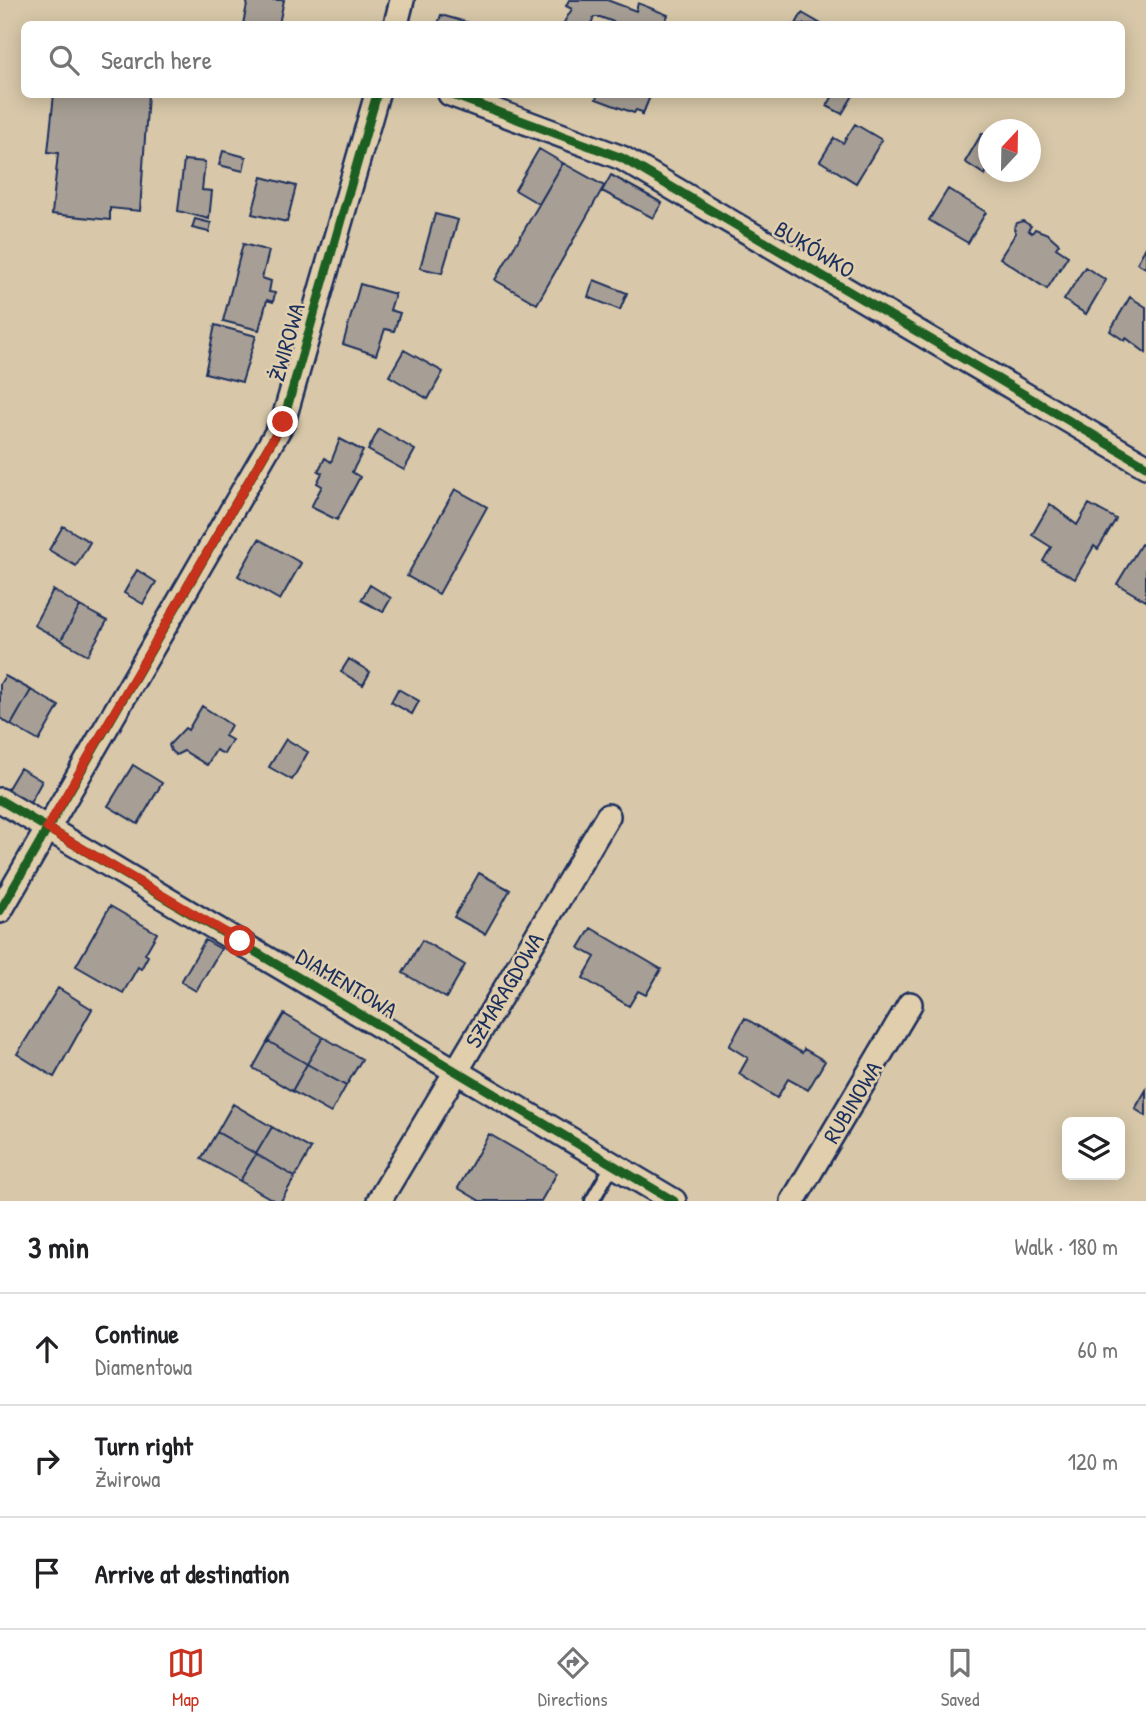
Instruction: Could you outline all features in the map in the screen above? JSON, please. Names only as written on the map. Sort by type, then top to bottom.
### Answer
[{"type":"street","points":[[397,21],[402,0]]},
{"type":"street","name":"ŻWIROWA","points":[[0,911],[283,422],[376,98]]},
{"type":"street","name":"BUKÓWKO","points":[[461,98],[622,158],[1146,466]]},
{"type":"street","name":"DIAMENTOWA","points":[[0,800],[674,1201]]},
{"type":"street","name":"SZMARAGDOWA","points":[[379,1201],[608,816]]},
{"type":"street","name":"RUBINOWA","points":[[793,1201],[910,1004]]},
{"type":"lane","points":[[592,1201],[613,1164]]},
{"type":"building","points":[[248,0],[284,0],[280,21],[244,21]]},
{"type":"building","points":[[569,0],[607,0],[636,11],[638,3],[668,15],[665,21],[611,21],[594,17],[592,21],[565,21],[572,9],[566,6]]},
{"type":"building","points":[[802,13],[816,21],[798,21]]},
{"type":"building","points":[[441,15],[462,21],[439,21]]},
{"type":"building","points":[[54,98],[148,98],[140,211],[110,208],[110,220],[52,214],[58,153],[48,152]]},
{"type":"building","points":[[649,98],[642,116],[642,112],[636,110],[634,113],[596,99]]},
{"type":"building","points":[[832,98],[852,98],[842,114],[827,106]]},
{"type":"building","points":[[855,124],[882,140],[856,183],[820,161],[834,138],[843,143]]},
{"type":"building","points":[[978,140],[978,170],[965,162]]},
{"type":"building","points":[[539,149],[563,163],[539,204],[515,190]]},
{"type":"building","points":[[223,151],[246,157],[243,171],[219,165]]},
{"type":"building","points":[[184,160],[205,162],[202,190],[212,191],[209,219],[178,211]]},
{"type":"building","points":[[563,163],[604,186],[537,304],[495,280]]},
{"type":"building","points":[[611,175],[662,203],[653,218],[602,191]]},
{"type":"building","points":[[262,177],[296,186],[287,222],[252,214]]},
{"type":"building","points":[[948,189],[986,212],[968,243],[929,220]]},
{"type":"building","points":[[435,214],[458,220],[442,273],[420,268]]},
{"type":"building","points":[[195,219],[211,223],[209,232],[192,228]]},
{"type":"building","points":[[1023,221],[1031,226],[1028,230],[1032,233],[1035,229],[1048,234],[1059,244],[1056,248],[1068,256],[1047,289],[1000,258],[1016,233],[1014,228],[1017,223]]},
{"type":"building","points":[[243,244],[269,251],[262,278],[271,281],[269,292],[275,293],[273,302],[267,300],[259,330],[223,321]]},
{"type":"building","points":[[1146,247],[1146,268],[1137,263]]},
{"type":"building","points":[[1085,267],[1106,280],[1086,314],[1064,300]]},
{"type":"building","points":[[594,280],[627,293],[620,310],[588,297]]},
{"type":"building","points":[[360,284],[395,294],[390,310],[400,313],[394,331],[385,329],[376,355],[343,344]]},
{"type":"building","points":[[1130,297],[1146,307],[1146,353],[1126,338],[1125,341],[1110,331]]},
{"type":"building","points":[[215,325],[256,336],[242,382],[205,373]]},
{"type":"building","points":[[404,350],[443,372],[428,399],[389,376]]},
{"type":"building","points":[[379,429],[415,450],[404,470],[368,450]]},
{"type":"building","points":[[340,439],[363,451],[352,472],[360,477],[337,520],[311,507],[322,486],[317,483],[322,473],[318,471],[325,458],[331,462]]},
{"type":"building","points":[[455,489],[487,507],[439,594],[407,576]]},
{"type":"building","points":[[1050,504],[1077,525],[1089,504],[1116,519],[1098,549],[1094,546],[1075,579],[1043,561],[1051,547],[1032,535]]},
{"type":"building","points":[[63,526],[90,542],[76,566],[49,550]]},
{"type":"building","points":[[259,539],[301,563],[280,600],[238,576]]},
{"type":"building","points":[[1141,544],[1146,547],[1146,601],[1117,584]]},
{"type":"building","points":[[137,570],[156,582],[143,604],[124,593]]},
{"type":"building","points":[[370,585],[391,598],[383,612],[361,600]]},
{"type":"building","points":[[53,590],[80,606],[61,640],[34,625]]},
{"type":"building","points":[[80,606],[107,621],[88,655],[61,640]]},
{"type":"building","points":[[349,659],[370,672],[363,685],[341,672]]},
{"type":"building","points":[[5,676],[31,690],[11,725],[0,718],[0,684]]},
{"type":"building","points":[[398,689],[419,701],[412,714],[391,702]]},
{"type":"building","points":[[31,690],[59,706],[39,741],[11,725]]},
{"type":"building","points":[[202,706],[231,725],[225,736],[232,740],[224,754],[216,750],[207,765],[184,751],[176,755],[169,745],[185,728],[188,730]]},
{"type":"building","points":[[286,739],[308,752],[292,780],[269,767]]},
{"type":"building","points":[[133,765],[162,783],[138,824],[108,806]]},
{"type":"building","points":[[20,768],[42,781],[30,803],[7,790]]},
{"type":"building","points":[[479,873],[510,890],[485,934],[454,917]]},
{"type":"building","points":[[110,906],[157,933],[145,954],[148,956],[141,969],[138,967],[123,993],[76,966]]},
{"type":"building","points":[[591,928],[661,969],[646,995],[638,991],[629,1006],[583,978],[595,957],[579,948]]},
{"type":"building","points":[[205,940],[221,949],[196,991],[181,982]]},
{"type":"building","points":[[422,940],[465,965],[446,998],[403,973]]},
{"type":"building","points":[[58,988],[92,1009],[54,1077],[17,1054]]},
{"type":"building","points":[[284,1014],[323,1037],[307,1064],[268,1041]]},
{"type":"building","points":[[745,1018],[802,1053],[804,1049],[825,1061],[808,1090],[788,1079],[777,1098],[739,1074],[748,1058],[729,1046]]},
{"type":"building","points":[[323,1037],[362,1059],[346,1086],[307,1064]]},
{"type":"building","points":[[268,1041],[307,1064],[292,1091],[253,1068]]},
{"type":"building","points":[[307,1064],[346,1086],[331,1113],[292,1091]]},
{"type":"building","points":[[1146,1090],[1146,1116],[1135,1109]]},
{"type":"building","points":[[233,1104],[272,1127],[256,1154],[217,1132]]},
{"type":"building","points":[[272,1127],[311,1149],[295,1177],[256,1154]]},
{"type":"building","points":[[217,1132],[256,1154],[240,1181],[201,1159]]},
{"type":"building","points":[[489,1134],[557,1173],[541,1201],[480,1201],[458,1188]]},
{"type":"building","points":[[256,1154],[295,1177],[281,1201],[275,1201],[240,1181]]},
{"type":"cycle path","points":[[0,911],[283,422],[376,98]]},
{"type":"cycle path","points":[[461,98],[622,158],[1146,466]]},
{"type":"cycle path","points":[[0,800],[674,1201]]},
{"type":"route","points":[[240,941],[47,828],[283,422]]}]
